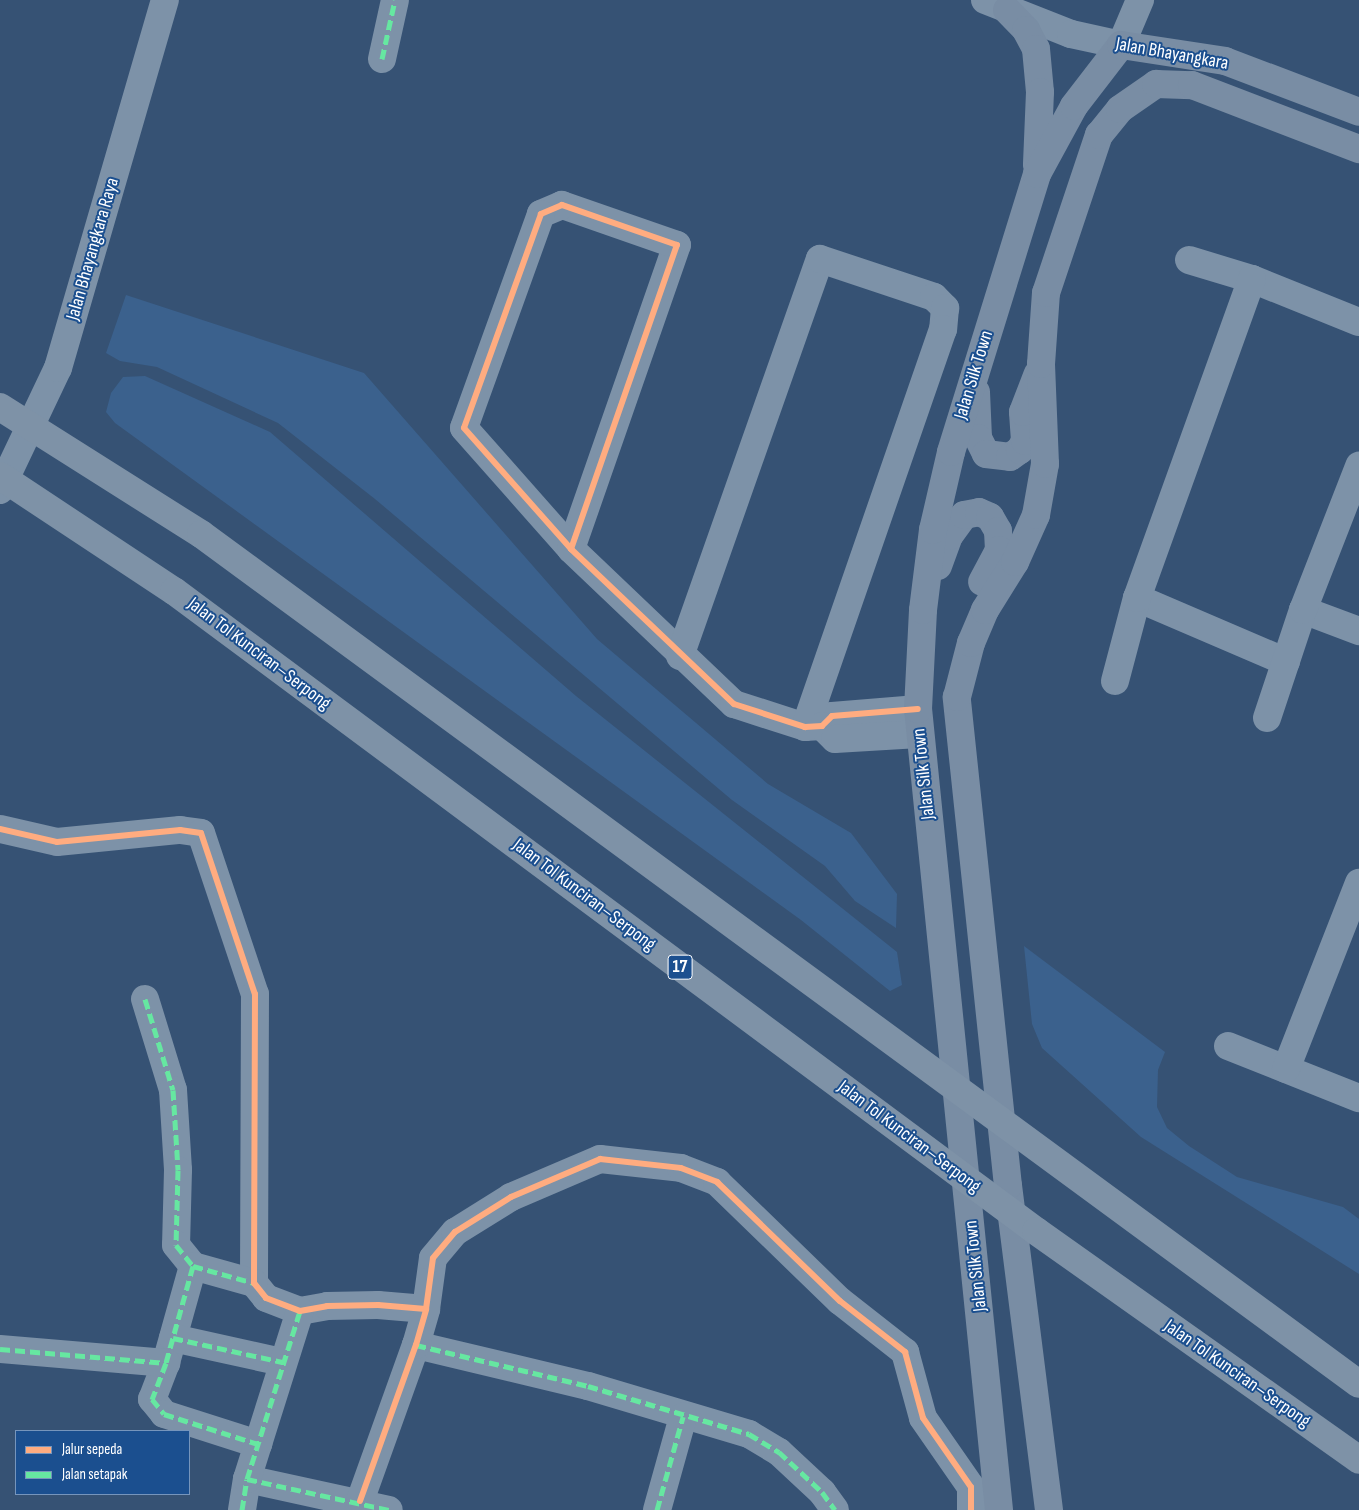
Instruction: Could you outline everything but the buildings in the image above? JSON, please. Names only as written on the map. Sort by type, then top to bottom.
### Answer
[{"type":"highway","points":[[0,408],[202,534],[1359,1384]]},
{"type":"highway","name":"Jalan Tol Kunciran–Serpong","points":[[0,476],[174,591],[1036,1231],[1359,1460]]},
{"type":"main road","points":[[996,5],[1026,30],[1036,49],[1040,92],[1037,174]]},
{"type":"main road","name":"Jalan Bhayangkara","points":[[1121,45],[1225,61],[1359,112]]},
{"type":"main road","name":"Jalan Silk Town","points":[[999,1510],[976,1256],[919,722],[923,610],[935,520],[951,452],[975,368],[1037,174],[1074,106],[1121,45]]},
{"type":"main road","name":"Jalan Bhayangkara","points":[[1041,364],[1046,293],[1099,135],[1120,109],[1156,84],[1192,85],[1359,149]]},
{"type":"main road","points":[[975,368],[978,438],[986,454],[1010,457],[1020,450],[1025,440],[1023,412],[1041,364]]},
{"type":"main road","points":[[971,642],[985,610],[1014,562],[1036,515],[1045,464],[1041,364]]},
{"type":"main road","points":[[923,610],[949,536],[964,514],[979,512],[990,517],[998,530],[999,550],[975,596],[971,642],[957,697],[1008,1186],[1049,1510]]},
{"type":"street","name":"Jalan Bhayangkara Raya","points":[[0,490],[58,368],[165,0]]},
{"type":"street","points":[[382,59],[395,0]]},
{"type":"street","points":[[1121,45],[1140,0]]},
{"type":"street","name":"Jalan Bhayangkara","points":[[996,5],[1071,34],[1121,45]]},
{"type":"street","points":[[571,549],[677,244],[562,205],[540,214],[464,428],[571,549],[680,656],[734,704],[814,726],[835,739],[919,722]]},
{"type":"street","points":[[680,656],[820,259],[934,297],[945,308],[943,329],[814,726]]},
{"type":"street","points":[[1189,260],[1252,279],[1359,322]]},
{"type":"street","points":[[1115,682],[1137,598],[1252,279]]},
{"type":"street","points":[[1267,718],[1303,610],[1359,466]]},
{"type":"street","points":[[1137,598],[1286,662]]},
{"type":"street","points":[[1303,610],[1359,631]]},
{"type":"street","points":[[0,830],[57,842],[180,830],[200,833],[255,994],[254,1283]]},
{"type":"street","points":[[1286,1069],[1359,883]]},
{"type":"street","points":[[145,999],[173,1090],[178,1170],[176,1245],[193,1266],[254,1283],[266,1298],[300,1311],[327,1306],[378,1304],[426,1309]]},
{"type":"street","points":[[1228,1046],[1359,1098]]},
{"type":"street","points":[[360,1502],[416,1345],[426,1309],[432,1258],[455,1232],[512,1197],[600,1159],[681,1168],[717,1182],[840,1301],[905,1352],[924,1418],[971,1487],[971,1510]]},
{"type":"street","points":[[193,1266],[170,1351],[152,1399],[156,1407],[164,1414],[258,1444]]},
{"type":"street","points":[[242,1510],[246,1478],[300,1311]]},
{"type":"street","points":[[416,1345],[588,1386],[683,1417],[749,1434],[779,1452],[822,1492],[835,1510]]},
{"type":"street","points":[[0,1349],[170,1351],[282,1362]]},
{"type":"street","points":[[656,1510],[683,1417]]},
{"type":"street","points":[[246,1478],[389,1510]]},
{"type":"water","points":[[126,295],[364,373],[597,639],[768,784],[851,833],[897,894],[896,928],[855,901],[825,866],[732,800],[375,499],[278,423],[157,367],[120,361],[106,353]]},
{"type":"water","points":[[145,376],[270,432],[576,696],[897,952],[902,985],[890,991],[801,920],[115,423],[106,412],[111,393],[123,377]]},
{"type":"water","points":[[1024,946],[1165,1052],[1158,1070],[1157,1107],[1167,1128],[1189,1146],[1237,1177],[1343,1207],[1359,1219],[1359,1274],[1141,1137],[1042,1048],[1032,1024]]},
{"type":"marked path","points":[[382,59],[395,0]]},
{"type":"marked path","points":[[145,999],[173,1090],[178,1170],[176,1245],[193,1266],[254,1283]]},
{"type":"marked path","points":[[193,1266],[166,1363],[152,1399],[164,1414],[258,1444]]},
{"type":"marked path","points":[[242,1510],[247,1479],[300,1311]]},
{"type":"marked path","points":[[173,1338],[282,1362]]},
{"type":"marked path","points":[[416,1345],[588,1386],[749,1434],[779,1452],[822,1492],[835,1510]]},
{"type":"marked path","points":[[0,1349],[166,1363]]},
{"type":"marked path","points":[[657,1510],[683,1417]]},
{"type":"marked path","points":[[247,1479],[389,1510]]},
{"type":"cycle path","points":[[571,549],[677,245],[562,205],[541,214],[464,428],[571,549],[734,704],[805,727],[822,726],[832,716],[918,709]]},
{"type":"cycle path","points":[[0,829],[57,842],[180,830],[201,833],[255,994],[254,1283],[266,1298],[300,1311],[327,1306],[378,1305],[426,1309]]},
{"type":"cycle path","points":[[360,1501],[416,1345],[426,1309],[433,1258],[455,1232],[511,1197],[600,1159],[681,1168],[717,1182],[840,1301],[905,1352],[923,1418],[971,1487],[971,1510]]}]
